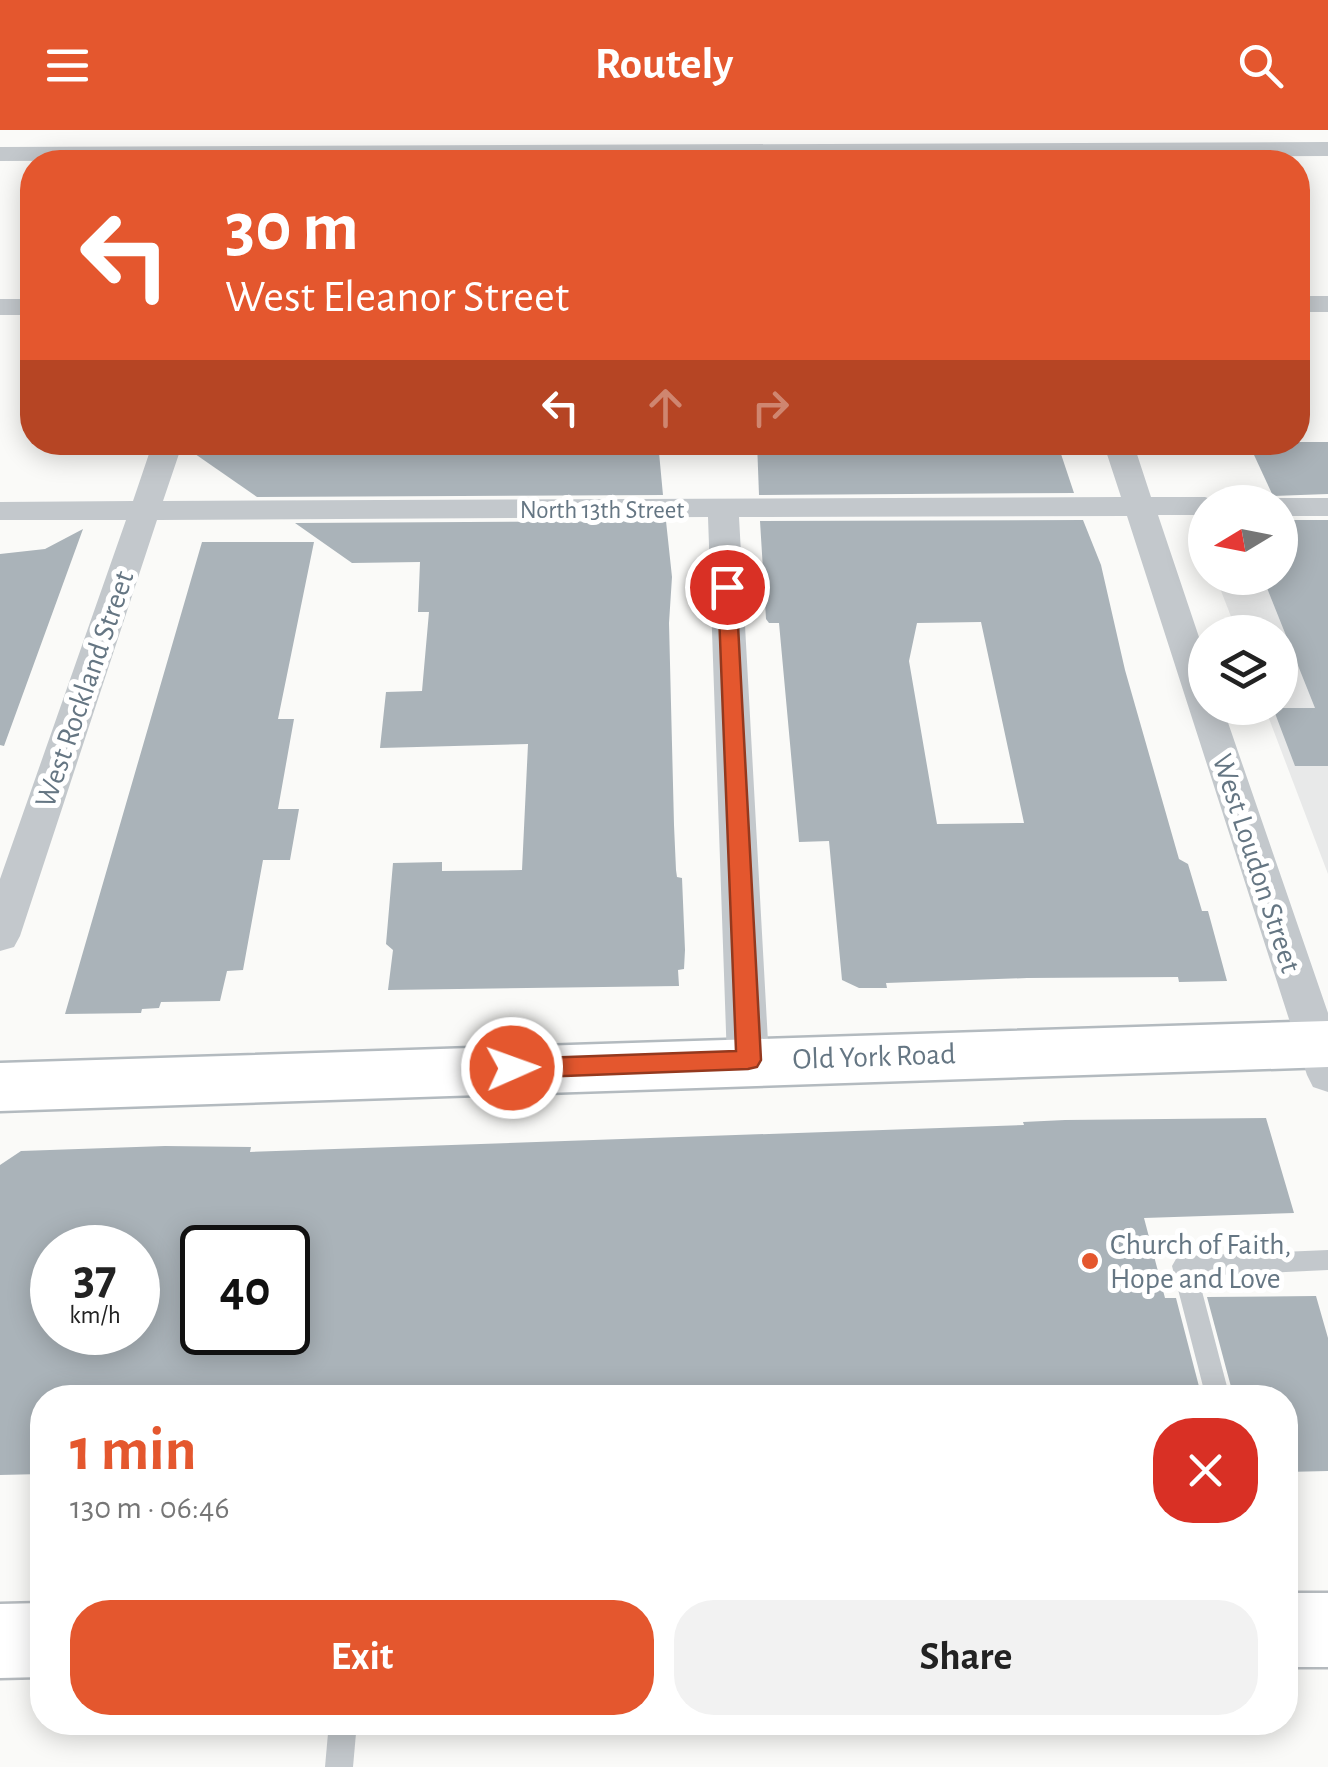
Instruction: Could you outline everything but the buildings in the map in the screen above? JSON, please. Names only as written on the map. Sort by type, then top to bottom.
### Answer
[{"type":"street","points":[[211,150],[1328,149]]},
{"type":"street","name":"West Rockland Street","points":[[0,936],[164,455]]},
{"type":"street","name":"West Loudon Street","points":[[1122,455],[1188,656]]},
{"type":"street","name":"North 13th Street","points":[[0,511],[1188,506]]},
{"type":"street","points":[[1298,506],[1328,507]]},
{"type":"street","points":[[723,509],[748,1060]]},
{"type":"street","name":"West Loudon Street","points":[[1211,725],[1325,1055]]},
{"type":"street","name":"Old York Road","points":[[0,1087],[748,1060],[1325,1055]]},
{"type":"street","points":[[1298,1630],[1328,1630]]},
{"type":"street","points":[[0,1641],[30,1640]]},
{"type":"lane","points":[[1215,1385],[1184,1266],[1328,1260]]},
{"type":"lane","points":[[339,1767],[342,1735]]},
{"type":"shaded area","points":[[1328,540],[1328,874],[1271,725],[1298,725],[1298,615],[1230,615],[1223,595],[1298,595],[1298,564]]},
{"type":"place","name":"Church of Faith, Hope and Love","points":[[1090,1261]]},
{"type":"route","points":[[512,1068],[748,1060],[727,587]]}]
